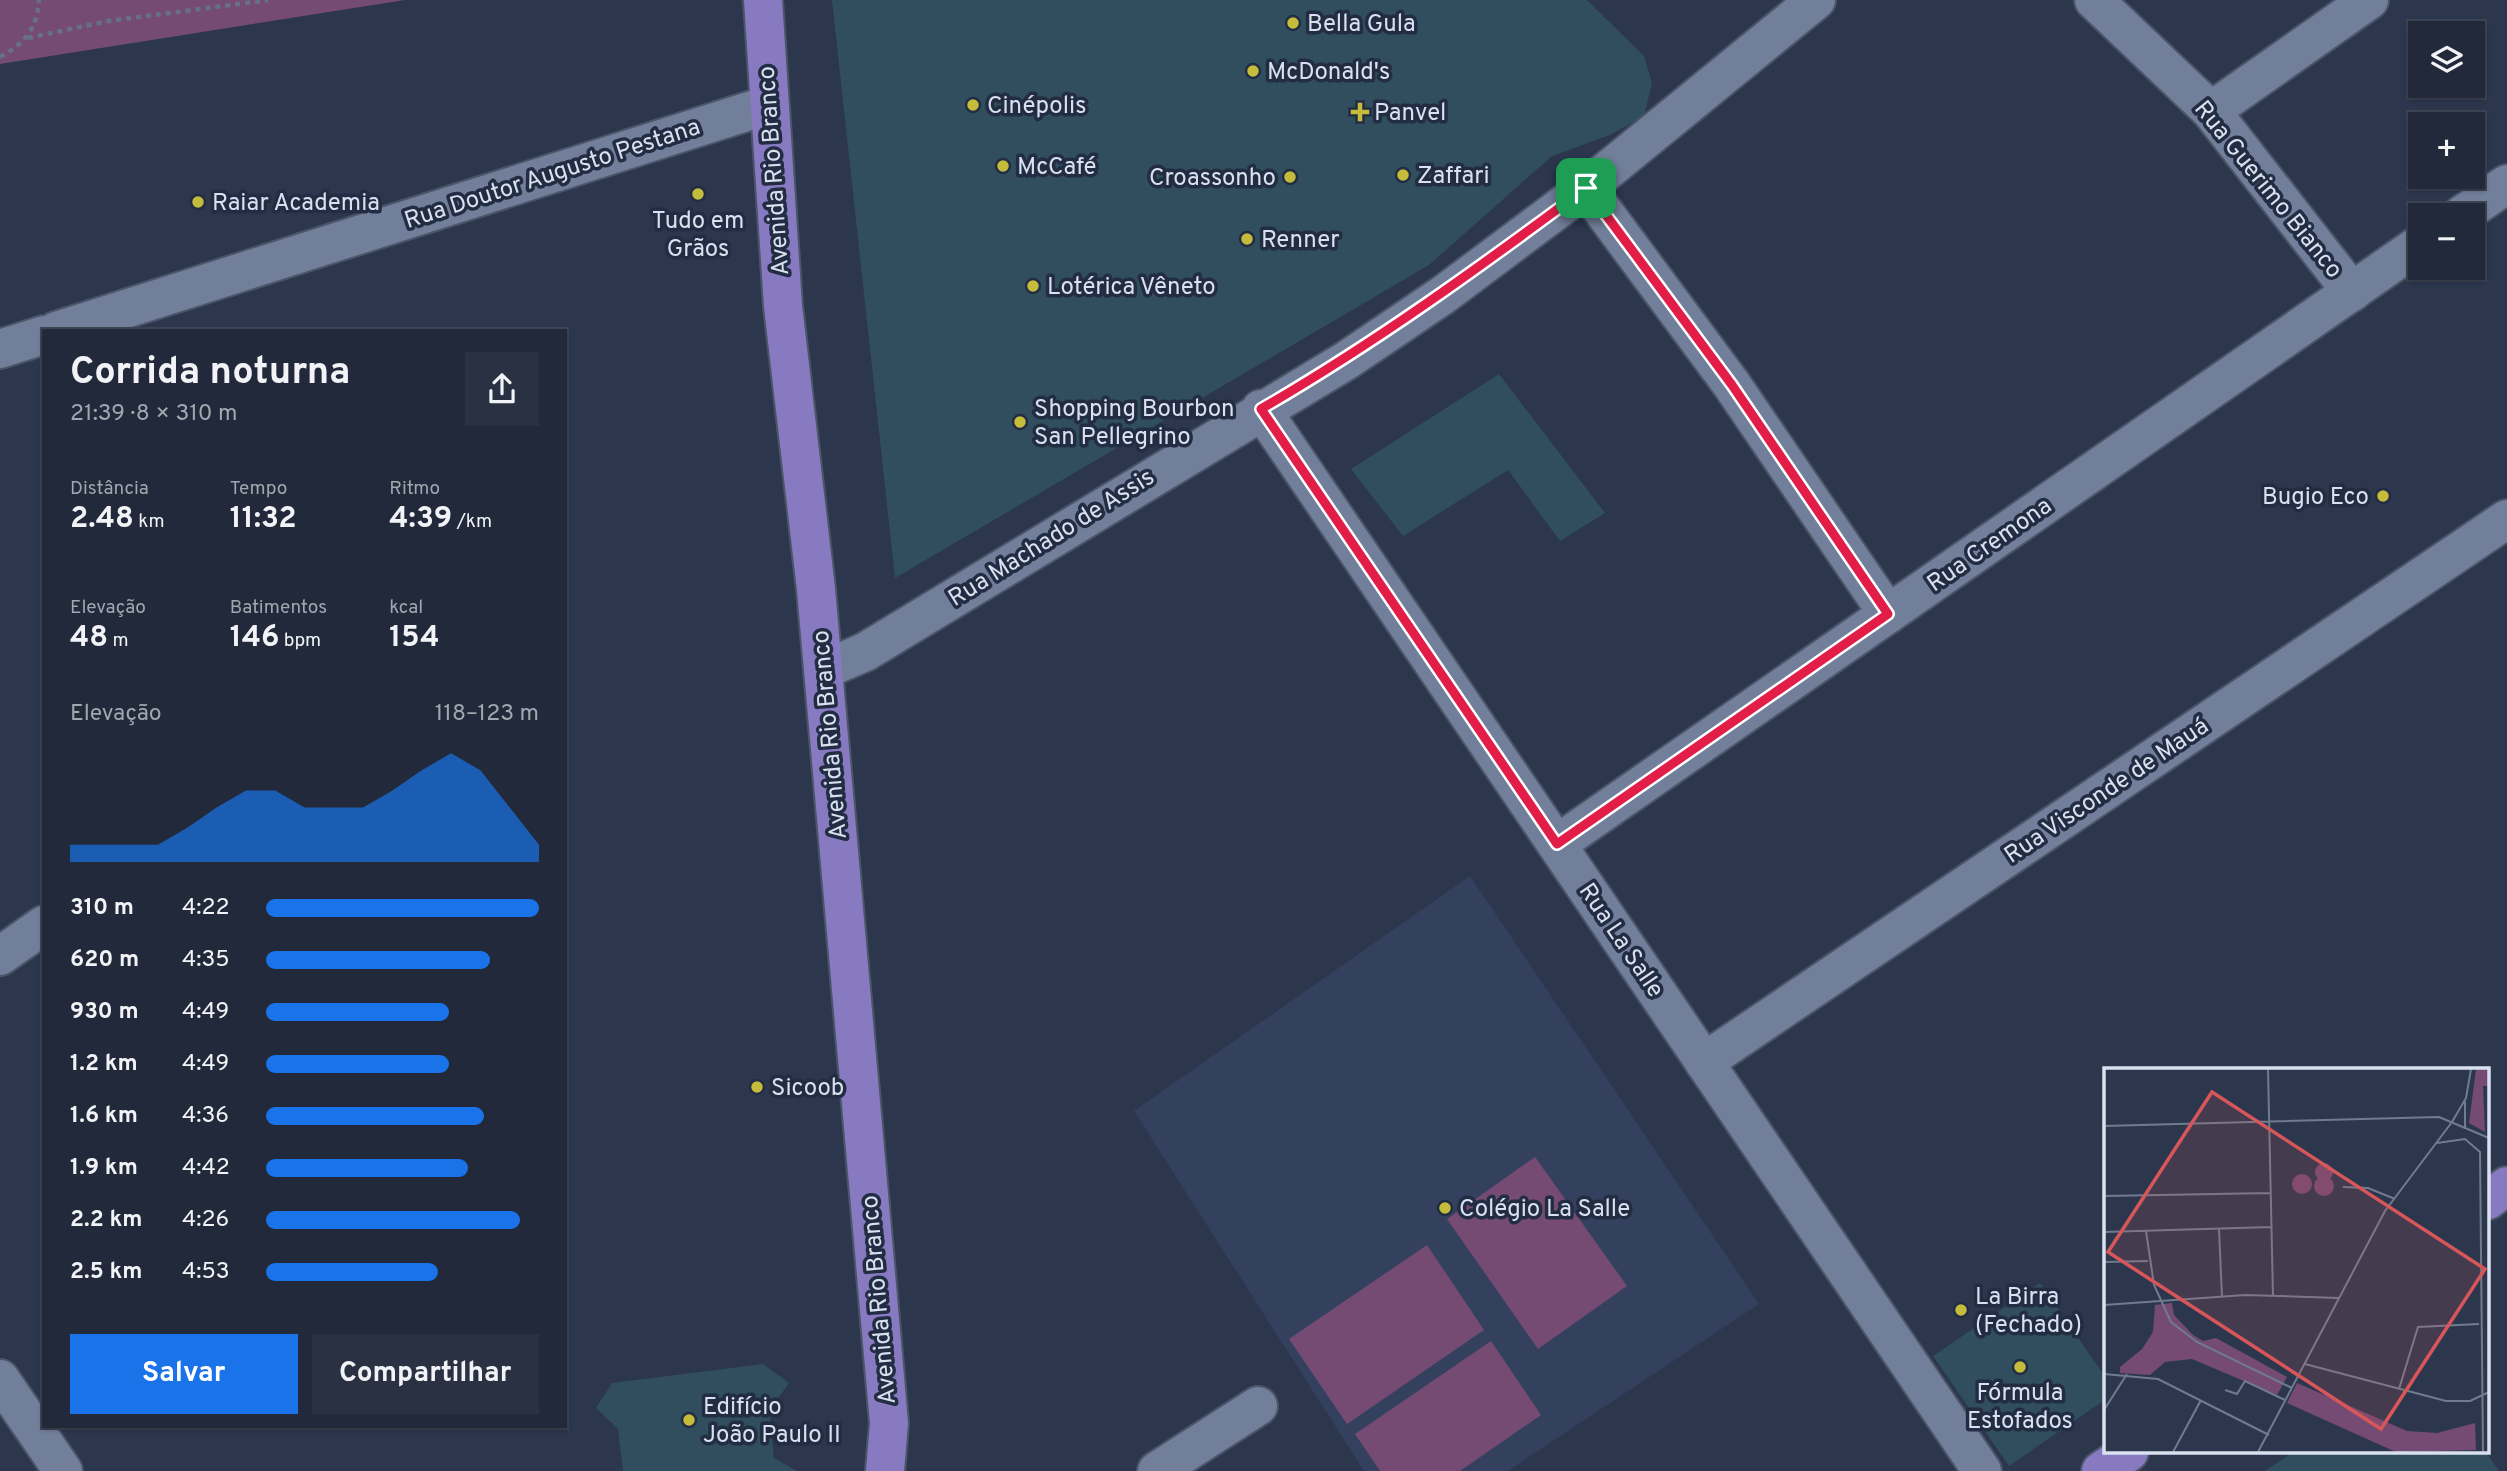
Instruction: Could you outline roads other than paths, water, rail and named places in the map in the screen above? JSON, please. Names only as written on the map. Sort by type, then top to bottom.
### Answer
[{"type":"main road","name":"Avenida Rio Branco","points":[[762,0],[783,306],[823,670],[889,1423],[885,1471]]},
{"type":"main road","points":[[2490,1199],[2507,1186]]},
{"type":"main road","points":[[2101,1471],[2126,1454]]},
{"type":"street","name":"Rua Machado de Assis","points":[[823,670],[864,652],[1261,409],[1347,360],[1443,295],[1586,188],[1816,0]]},
{"type":"street","name":"Rua Guerimo Bianco","points":[[2094,0],[2211,111],[2352,292]]},
{"type":"street","points":[[2211,111],[2370,0]]},
{"type":"street","name":"Rua Doutor Augusto Pestana","points":[[62,329],[768,104]]},
{"type":"street","points":[[2479,203],[2507,184]]},
{"type":"street","points":[[1586,188],[1732,385],[1888,614]]},
{"type":"street","name":"Rua Cremona","points":[[1557,844],[2408,252]]},
{"type":"street","points":[[0,349],[42,336]]},
{"type":"street","name":"Rua La Salle","points":[[1261,409],[1982,1471]]},
{"type":"street","name":"Rua Visconde de Mauá","points":[[1704,1062],[2507,519]]},
{"type":"street","points":[[0,956],[42,926]]},
{"type":"street","points":[[0,1379],[63,1471]]},
{"type":"street","points":[[1157,1471],[1258,1406]]},
{"type":"place","name":"Bella Gula","points":[[1293,23]]},
{"type":"place","name":"McDonald's","points":[[1253,71]]},
{"type":"place","name":"Cinépolis","points":[[973,105]]},
{"type":"place","name":"Panvel","points":[[1360,112]]},
{"type":"place","name":"McCafé","points":[[1003,166]]},
{"type":"place","name":"Zaffari","points":[[1403,175]]},
{"type":"place","name":"Croassonho","points":[[1290,177]]},
{"type":"place","name":"Tudo em Grãos","points":[[698,194]]},
{"type":"place","name":"Raiar Academia","points":[[198,202]]},
{"type":"place","name":"Renner","points":[[1247,239]]},
{"type":"place","name":"Lotérica Vêneto","points":[[1033,286]]},
{"type":"place","name":"Shopping Bourbon San Pellegrino","points":[[1020,422]]},
{"type":"place","name":"Bugio Eco","points":[[2383,496]]},
{"type":"place","name":"Sicoob","points":[[757,1087]]},
{"type":"place","name":"Colégio La Salle","points":[[1445,1208]]},
{"type":"place","name":"La Birra (Fechado)","points":[[1961,1310]]},
{"type":"place","name":"Fórmula Estofados","points":[[2020,1367]]},
{"type":"place","name":"Edifício João Paulo II","points":[[689,1420]]}]
